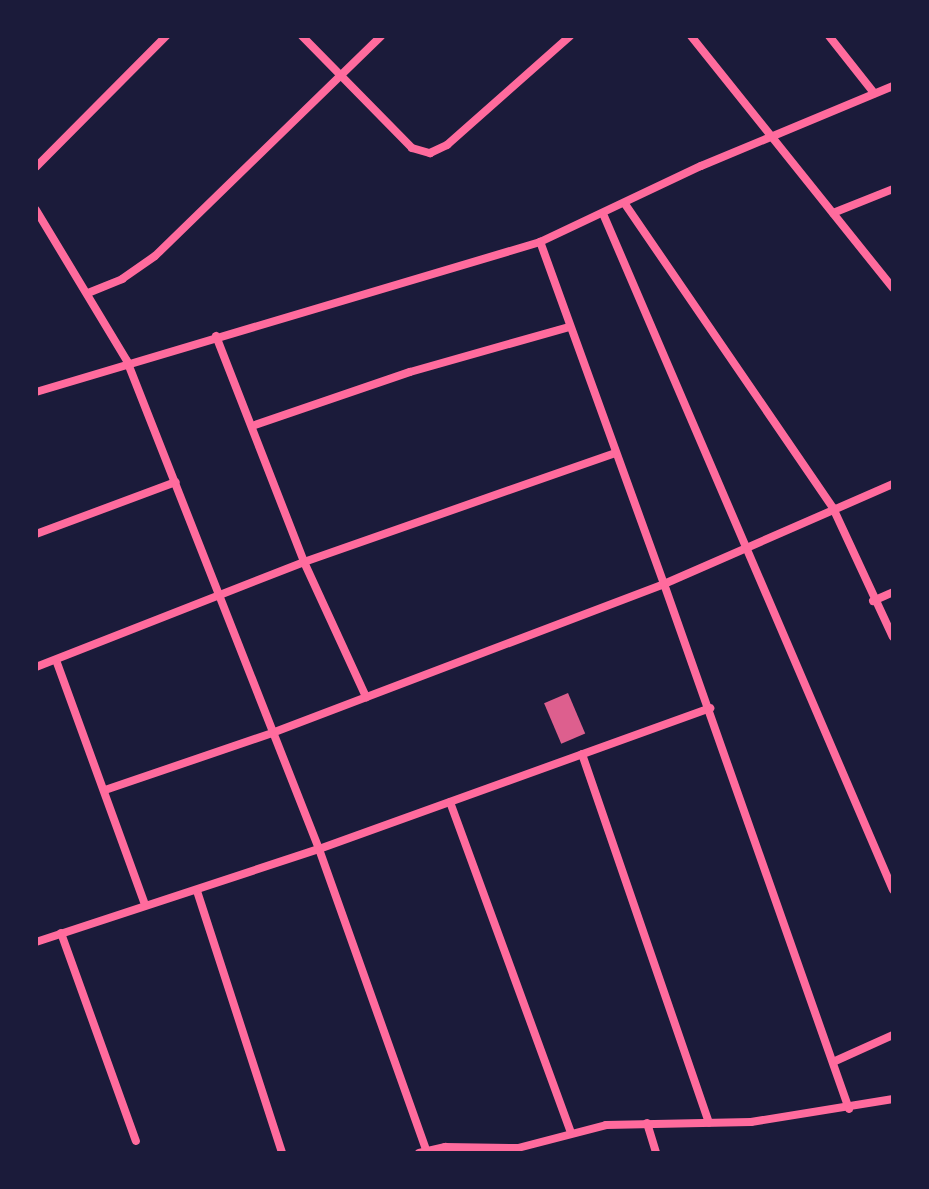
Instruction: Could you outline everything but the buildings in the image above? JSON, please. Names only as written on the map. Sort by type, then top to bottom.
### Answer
[{"type":"street","points":[[36,167],[166,36]]},
{"type":"street","points":[[302,36],[412,148],[430,153],[447,145],[570,36]]},
{"type":"street","points":[[88,293],[122,279],[155,256],[381,36]]},
{"type":"street","points":[[691,36],[893,287]]},
{"type":"street","points":[[829,36],[874,93]]},
{"type":"street","points":[[36,392],[127,361],[540,242],[604,216],[771,136],[893,86]]},
{"type":"street","points":[[833,213],[893,189]]},
{"type":"street","points":[[625,204],[833,508],[873,601],[893,637]]},
{"type":"street","points":[[36,210],[127,361],[319,849],[422,1152],[547,1148],[571,1133],[647,1123],[709,1123],[849,1109],[893,1099]]},
{"type":"street","points":[[604,216],[751,548],[893,890]]},
{"type":"street","points":[[540,242],[710,708],[849,1109]]},
{"type":"street","points":[[255,425],[410,372],[569,327]]},
{"type":"street","points":[[216,336],[255,425],[304,562],[366,697]]},
{"type":"street","points":[[36,667],[220,599],[304,562],[616,453]]},
{"type":"street","points":[[36,534],[176,482]]},
{"type":"street","points":[[105,790],[272,733],[664,584],[893,484]]},
{"type":"street","points":[[873,601],[893,592]]},
{"type":"street","points":[[56,660],[145,905]]},
{"type":"street","points":[[36,942],[319,849],[710,708]]},
{"type":"street","points":[[582,754],[709,1123]]},
{"type":"street","points":[[450,802],[571,1133]]},
{"type":"street","points":[[197,891],[282,1153]]},
{"type":"street","points":[[61,933],[136,1141]]},
{"type":"street","points":[[833,1062],[893,1035]]},
{"type":"street","points":[[647,1123],[656,1153]]}]
